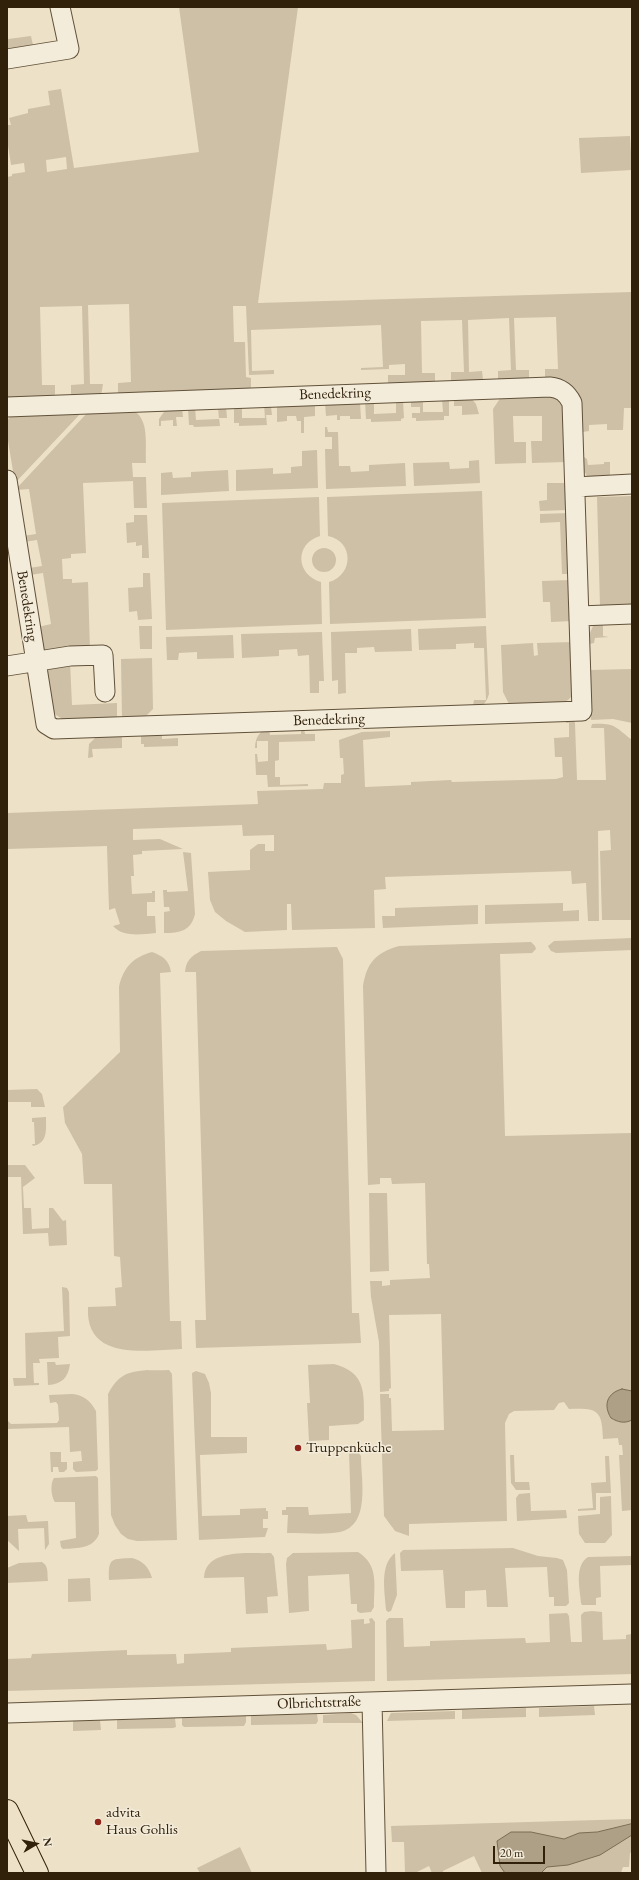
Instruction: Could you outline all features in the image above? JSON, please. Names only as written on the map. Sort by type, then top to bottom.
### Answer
[{"type":"main road","points":[[7,1811],[37,1873]]},
{"type":"street","points":[[7,59],[68,50],[60,7]]},
{"type":"street","name":"Benedekring","points":[[7,407],[550,386],[559,388],[565,392],[572,403],[582,711],[54,729],[46,724],[7,480]]},
{"type":"street","points":[[575,487],[632,484]]},
{"type":"street","points":[[579,616],[632,614]]},
{"type":"street","name":"Benedekring","points":[[7,666],[70,656],[103,655],[105,692]]},
{"type":"street","name":"Olbrichtstraße","points":[[7,1713],[632,1694]]},
{"type":"street","points":[[372,1702],[376,1873]]},
{"type":"shaded area","points":[[179,7],[298,7],[258,303],[632,292],[632,408],[624,408],[623,430],[607,430],[607,424],[589,425],[589,431],[583,432],[584,457],[587,459],[588,465],[610,462],[610,478],[588,476],[588,478],[583,469],[580,403],[545,377],[545,369],[558,369],[556,317],[514,318],[516,370],[529,370],[529,378],[527,381],[501,382],[498,379],[498,371],[511,370],[509,318],[468,320],[469,372],[482,371],[483,380],[480,382],[454,383],[451,380],[451,372],[464,372],[462,320],[421,321],[422,373],[435,373],[435,381],[433,384],[388,386],[388,375],[405,375],[405,364],[389,365],[389,369],[361,370],[361,368],[383,367],[381,325],[251,330],[252,371],[274,370],[274,374],[249,375],[246,306],[233,306],[234,342],[245,342],[246,377],[251,378],[251,391],[121,395],[118,393],[118,383],[131,382],[129,304],[88,305],[90,384],[103,384],[101,396],[74,397],[71,394],[71,385],[84,384],[82,306],[40,307],[42,385],[55,385],[55,394],[53,397],[7,399],[7,177],[12,176],[12,174],[25,172],[24,163],[11,165],[7,139],[7,125],[11,125],[9,118],[28,113],[28,109],[50,105],[48,91],[61,89],[74,168],[199,152]],"holes":[[[66,157],[67,169],[47,172],[46,160]]]},
{"type":"shaded area","points":[[7,31],[8,39],[31,36],[33,45],[7,49]]},
{"type":"shaded area","points":[[630,136],[632,170],[581,173],[579,138]]},
{"type":"shaded area","points":[[547,395],[556,397],[564,406],[567,462],[532,463],[531,441],[542,441],[542,416],[513,416],[514,442],[526,442],[526,463],[495,464],[493,409],[501,397]]},
{"type":"shaded area","points":[[449,398],[449,416],[444,416],[444,420],[416,421],[416,418],[412,418],[412,413],[420,413],[420,407],[411,407],[411,400],[423,399],[423,412],[443,412],[442,399]]},
{"type":"shaded area","points":[[454,398],[471,398],[476,404],[479,414],[462,415],[462,406],[454,406]]},
{"type":"shaded area","points":[[396,400],[403,400],[404,418],[401,419],[401,421],[371,422],[371,419],[366,419],[365,401],[374,401],[374,414],[396,413]]},
{"type":"shaded area","points":[[360,402],[361,419],[350,419],[350,416],[340,416],[340,420],[337,420],[337,415],[326,416],[325,403]]},
{"type":"shaded area","points":[[315,403],[315,416],[304,417],[304,433],[301,433],[301,421],[297,421],[296,416],[287,416],[287,421],[277,422],[277,405]]},
{"type":"shaded area","points":[[264,405],[269,405],[271,407],[272,415],[266,415],[267,425],[239,426],[239,423],[234,423],[234,406],[242,406],[242,418],[265,418]]},
{"type":"shaded area","points":[[226,406],[227,418],[219,418],[220,426],[194,427],[193,425],[189,425],[188,408],[195,407],[196,420],[219,419],[218,407]]},
{"type":"shaded area","points":[[182,408],[183,417],[176,417],[177,426],[173,426],[173,420],[161,421],[161,426],[159,426],[159,419],[166,409]]},
{"type":"shaded area","points":[[132,410],[142,419],[144,426],[146,440],[146,463],[132,463],[133,477],[146,477],[147,508],[134,508],[133,481],[83,483],[86,553],[71,554],[71,558],[62,559],[63,579],[72,579],[72,583],[88,582],[90,651],[43,654],[38,627],[51,624],[43,573],[30,575],[29,568],[42,566],[37,540],[24,542],[23,536],[36,534],[29,489],[16,489],[89,411]]},
{"type":"shaded area","points":[[82,412],[15,483],[7,435],[8,419],[12,416]]},
{"type":"shaded area","points":[[325,427],[327,427],[328,432],[338,432],[339,466],[350,466],[351,472],[369,471],[369,465],[405,463],[406,486],[326,489],[325,449],[332,449],[332,437],[325,437]]},
{"type":"shaded area","points":[[317,450],[318,488],[236,491],[236,470],[273,468],[273,474],[291,473],[291,467],[302,466],[302,451]]},
{"type":"shaded area","points":[[479,460],[480,483],[414,486],[413,463],[449,462],[450,469],[469,468],[469,461]]},
{"type":"shaded area","points":[[228,470],[229,491],[161,495],[161,473],[172,472],[173,478],[191,477],[191,472]]},
{"type":"shaded area","points":[[547,483],[568,483],[568,510],[540,511],[539,501],[547,500]]},
{"type":"shaded area","points":[[482,491],[486,618],[330,624],[329,582],[343,573],[347,566],[348,558],[343,544],[337,539],[328,536],[327,497]]},
{"type":"shaded area","points":[[632,496],[632,604],[600,606],[597,497]]},
{"type":"shaded area","points":[[319,497],[320,536],[312,540],[306,546],[302,552],[301,559],[307,573],[321,582],[322,624],[166,630],[162,503]]},
{"type":"shaded area","points":[[569,513],[571,574],[562,574],[560,522],[540,523],[540,514]]},
{"type":"shaded area","points":[[134,515],[147,515],[149,558],[142,558],[142,545],[136,546],[136,542],[127,543],[126,523],[134,522]]},
{"type":"shaded area","points":[[324,548],[332,552],[336,560],[332,568],[324,572],[316,568],[312,560],[316,552]]},
{"type":"shaded area","points":[[143,573],[150,573],[152,619],[138,620],[137,611],[129,612],[128,588],[143,587]]},
{"type":"shaded area","points":[[571,580],[573,621],[551,622],[550,602],[543,602],[542,581]]},
{"type":"shaded area","points":[[603,621],[603,636],[609,637],[595,638],[594,643],[589,644],[589,635],[593,626]]},
{"type":"shaded area","points":[[139,626],[152,626],[152,649],[140,649]]},
{"type":"shaded area","points":[[486,626],[489,694],[485,703],[483,705],[477,707],[464,707],[464,705],[473,705],[474,700],[486,700],[484,648],[474,648],[474,643],[456,644],[456,649],[419,650],[418,629]]},
{"type":"shaded area","points":[[411,629],[412,651],[375,652],[374,647],[357,648],[357,653],[345,653],[346,693],[338,694],[338,680],[332,681],[331,632]]},
{"type":"shaded area","points":[[322,632],[324,681],[319,681],[319,693],[310,693],[309,655],[298,656],[297,649],[279,650],[279,656],[242,658],[241,634]]},
{"type":"shaded area","points":[[233,635],[234,658],[197,659],[197,652],[179,653],[178,660],[167,660],[166,637]]},
{"type":"shaded area","points":[[574,642],[573,695],[568,700],[562,703],[510,706],[503,692],[501,645],[533,643],[534,656],[538,655],[537,643]]},
{"type":"shaded area","points":[[152,658],[153,709],[145,717],[122,719],[121,659]]},
{"type":"shaded area","points":[[70,661],[72,705],[117,703],[117,719],[66,721],[56,715],[52,709],[45,662]]},
{"type":"shaded area","points":[[632,669],[632,723],[613,719],[591,720],[590,670]]},
{"type":"shaded area","points":[[566,719],[574,720],[575,723],[577,780],[606,780],[604,728],[591,728],[592,724],[614,726],[632,740],[632,920],[602,920],[600,851],[611,850],[610,830],[598,831],[599,921],[588,921],[586,883],[572,884],[571,871],[385,877],[386,889],[374,890],[375,928],[292,930],[291,904],[287,904],[287,930],[245,932],[226,921],[215,912],[210,900],[208,872],[250,870],[250,850],[258,844],[265,844],[265,851],[274,851],[274,835],[243,836],[242,825],[133,829],[133,840],[160,839],[183,849],[142,851],[142,854],[133,855],[134,876],[131,876],[132,894],[152,893],[152,891],[155,891],[155,902],[147,902],[147,916],[155,916],[156,933],[128,934],[117,930],[113,926],[120,924],[115,908],[109,910],[107,846],[7,849],[7,813],[258,804],[257,791],[323,789],[324,783],[341,783],[341,775],[344,774],[343,758],[340,758],[339,740],[362,732],[390,731],[390,737],[363,740],[365,787],[411,785],[411,782],[451,780],[452,782],[556,779],[563,777],[562,757],[555,757],[554,738],[569,737],[569,723],[566,723]]},
{"type":"shaded area","points":[[301,728],[304,728],[305,734],[315,734],[315,741],[279,742],[279,760],[275,761],[275,777],[280,777],[280,785],[308,784],[308,786],[268,787],[267,775],[256,775],[255,754],[257,754],[258,762],[268,761],[268,741],[257,741],[257,748],[255,748],[258,736],[263,731],[269,729],[270,735],[301,734]]},
{"type":"shaded area","points":[[162,733],[162,739],[178,738],[178,746],[144,747],[144,744],[141,744],[141,734]]},
{"type":"shaded area","points":[[122,734],[122,748],[92,749],[93,757],[88,758],[89,744],[98,735]]},
{"type":"shaded area","points":[[183,852],[191,853],[195,914],[191,924],[184,930],[164,933],[164,912],[170,911],[169,907],[164,907],[163,890],[167,890],[167,892],[188,891]]},
{"type":"shaded area","points":[[563,903],[563,911],[579,910],[579,921],[485,924],[485,905]]},
{"type":"shaded area","points":[[478,905],[478,924],[383,928],[382,916],[395,916],[395,908]]},
{"type":"shaded area","points":[[632,938],[632,950],[556,953],[551,951],[548,946],[554,941]]},
{"type":"shaded area","points":[[531,942],[536,949],[532,953],[500,954],[505,1136],[632,1133],[632,1510],[622,1511],[619,1455],[623,1455],[622,1445],[619,1445],[618,1438],[603,1439],[601,1422],[596,1413],[592,1410],[586,1409],[569,1409],[564,1402],[559,1403],[554,1410],[514,1411],[509,1414],[505,1423],[507,1521],[409,1524],[409,1536],[395,1531],[384,1516],[380,1394],[389,1394],[389,1398],[391,1398],[392,1431],[444,1430],[441,1314],[389,1315],[391,1388],[389,1391],[380,1392],[379,1342],[371,1297],[370,1281],[382,1281],[382,1286],[390,1285],[390,1280],[430,1278],[429,1264],[427,1264],[425,1183],[392,1184],[391,1178],[380,1178],[380,1184],[368,1185],[363,986],[367,971],[374,960],[384,952],[399,946]]},
{"type":"shaded area","points":[[337,947],[343,959],[352,1313],[359,1313],[361,1343],[196,1348],[195,1320],[206,1320],[196,972],[185,972],[188,962],[194,955],[201,951]]},
{"type":"shaded area","points":[[152,952],[167,961],[171,972],[160,973],[170,1321],[181,1321],[182,1349],[136,1351],[107,1345],[96,1337],[90,1325],[88,1307],[116,1306],[115,1288],[122,1287],[120,1257],[114,1256],[112,1184],[84,1184],[82,1154],[65,1123],[63,1107],[120,1052],[119,987],[121,980],[126,969],[134,960]]},
{"type":"shaded area","points":[[37,1089],[42,1094],[45,1107],[31,1107],[31,1102],[7,1102],[7,1090]]},
{"type":"shaded area","points":[[46,1117],[46,1131],[44,1139],[33,1146],[32,1144],[35,1144],[34,1122],[32,1122],[32,1118]]},
{"type":"shaded area","points":[[7,1165],[25,1165],[35,1178],[23,1187],[24,1208],[31,1208],[32,1229],[49,1228],[49,1208],[53,1208],[63,1221],[66,1220],[67,1245],[49,1246],[48,1233],[23,1234],[21,1177],[7,1177]]},
{"type":"shaded area","points":[[369,1193],[387,1193],[389,1271],[370,1272]]},
{"type":"shaded area","points":[[62,1287],[67,1288],[69,1292],[70,1336],[58,1337],[59,1358],[39,1359],[40,1363],[33,1363],[34,1383],[39,1383],[39,1385],[14,1386],[13,1378],[26,1378],[25,1333],[64,1331]]},
{"type":"shaded area","points":[[47,1362],[55,1362],[56,1365],[70,1364],[66,1377],[61,1382],[48,1385]]},
{"type":"shaded area","points":[[334,1364],[344,1368],[358,1378],[363,1392],[364,1420],[358,1424],[329,1426],[329,1440],[309,1441],[307,1403],[310,1403],[308,1365]]},
{"type":"shaded area","points":[[169,1370],[172,1374],[177,1540],[137,1541],[128,1539],[121,1534],[111,1515],[108,1394],[113,1385],[126,1374],[141,1371]]},
{"type":"shaded area","points":[[196,1371],[205,1374],[209,1383],[211,1393],[211,1437],[247,1437],[247,1453],[200,1455],[202,1516],[240,1515],[240,1509],[266,1508],[266,1511],[268,1511],[268,1519],[263,1519],[263,1528],[268,1528],[265,1537],[199,1540],[192,1373]]},
{"type":"shaded area","points":[[622,1389],[632,1391],[632,1420],[624,1422],[611,1418],[607,1409],[608,1400],[613,1393]]},
{"type":"shaded area","points":[[72,1394],[86,1399],[96,1411],[98,1469],[96,1471],[76,1472],[73,1469],[73,1462],[82,1461],[81,1451],[70,1452],[69,1427],[7,1429],[7,1413],[8,1421],[11,1424],[57,1423],[59,1420],[58,1405],[56,1402],[50,1403],[49,1395]]},
{"type":"shaded area","points":[[50,1452],[61,1452],[61,1462],[67,1462],[67,1469],[64,1472],[59,1472],[58,1467],[53,1467],[53,1472],[51,1472]]},
{"type":"shaded area","points":[[349,1452],[358,1452],[361,1456],[363,1488],[360,1511],[350,1528],[334,1533],[287,1533],[288,1515],[282,1515],[282,1510],[286,1510],[286,1507],[308,1507],[309,1515],[351,1513]]},
{"type":"shaded area","points":[[510,1455],[514,1455],[515,1482],[529,1482],[530,1490],[516,1490],[511,1483]]},
{"type":"shaded area","points":[[605,1456],[609,1456],[611,1493],[596,1493],[596,1510],[578,1511],[578,1509],[593,1508],[591,1483],[606,1482]]},
{"type":"shaded area","points":[[96,1476],[98,1478],[99,1534],[93,1543],[89,1545],[79,1548],[63,1549],[60,1541],[76,1538],[75,1502],[55,1502],[52,1490],[53,1480],[54,1478]]},
{"type":"shaded area","points":[[530,1493],[531,1511],[566,1510],[567,1518],[517,1521],[516,1498],[519,1494]]},
{"type":"shaded area","points":[[611,1496],[612,1535],[605,1543],[585,1543],[579,1534],[578,1516],[600,1514],[600,1497]]},
{"type":"shaded area","points":[[26,1515],[28,1522],[48,1521],[49,1544],[45,1550],[44,1528],[18,1529],[19,1551],[7,1540],[7,1516]]},
{"type":"shaded area","points":[[513,1548],[538,1556],[563,1560],[567,1570],[569,1603],[566,1606],[554,1606],[554,1597],[549,1597],[547,1567],[505,1568],[508,1607],[487,1607],[486,1590],[465,1591],[465,1608],[446,1608],[443,1570],[401,1571],[400,1553],[403,1550]]},
{"type":"shaded area","points":[[358,1552],[365,1557],[369,1563],[374,1576],[374,1607],[371,1612],[360,1613],[357,1611],[357,1604],[351,1604],[349,1574],[308,1576],[309,1611],[289,1613],[286,1564],[287,1558],[293,1553]]},
{"type":"shaded area","points":[[240,1553],[271,1553],[274,1557],[278,1596],[267,1597],[268,1613],[246,1614],[244,1577],[204,1578],[206,1568],[220,1557]]},
{"type":"shaded area","points":[[395,1553],[397,1595],[391,1611],[388,1612],[386,1610],[384,1579],[387,1564]]},
{"type":"shaded area","points":[[632,1556],[632,1565],[600,1566],[601,1597],[596,1598],[596,1605],[582,1605],[579,1572],[584,1561],[588,1557]]},
{"type":"shaded area","points":[[132,1558],[145,1565],[152,1578],[109,1580],[109,1567],[113,1561],[116,1559]]},
{"type":"shaded area","points":[[42,1562],[47,1568],[48,1581],[7,1583],[7,1568],[19,1563]]},
{"type":"shaded area","points":[[90,1578],[91,1601],[68,1602],[68,1579]]},
{"type":"shaded area","points":[[584,1612],[602,1612],[603,1640],[626,1639],[626,1635],[632,1634],[632,1674],[387,1681],[386,1621],[389,1618],[403,1618],[404,1647],[430,1646],[430,1641],[525,1638],[526,1643],[550,1642],[549,1614],[567,1613],[569,1616],[571,1642],[582,1642],[581,1615]]},
{"type":"shaded area","points":[[372,1618],[375,1622],[375,1681],[7,1691],[7,1659],[31,1658],[32,1654],[127,1650],[127,1655],[176,1654],[177,1664],[184,1663],[184,1654],[231,1652],[231,1648],[326,1644],[327,1650],[352,1648],[351,1620],[364,1619],[364,1624],[370,1623],[369,1619]]},
{"type":"shaded area","points":[[594,1706],[595,1715],[539,1717],[539,1708]]},
{"type":"shaded area","points":[[526,1708],[526,1717],[462,1719],[462,1710]]},
{"type":"shaded area","points":[[455,1711],[455,1719],[387,1721],[391,1713]]},
{"type":"shaded area","points":[[351,1713],[356,1715],[363,1723],[323,1723],[323,1715]]},
{"type":"shaded area","points":[[317,1714],[318,1721],[316,1724],[251,1725],[251,1716]]},
{"type":"shaded area","points":[[246,1716],[244,1726],[184,1727],[182,1725],[182,1718]]},
{"type":"shaded area","points":[[175,1718],[176,1727],[173,1728],[117,1729],[117,1720]]},
{"type":"shaded area","points":[[100,1720],[101,1730],[73,1731],[73,1721]]},
{"type":"shaded area","points":[[632,1819],[632,1852],[630,1853],[629,1867],[623,1867],[621,1873],[482,1873],[474,1856],[443,1871],[443,1873],[432,1873],[429,1866],[415,1873],[392,1873],[405,1872],[404,1842],[392,1842],[391,1826]]},
{"type":"shaded area","points":[[632,1824],[632,1835],[600,1855],[568,1865],[547,1867],[541,1873],[505,1873],[500,1866],[497,1841],[511,1832],[531,1832],[564,1839],[579,1833],[597,1832]]},
{"type":"shaded area","points":[[240,1847],[252,1873],[200,1873],[197,1868]]},
{"type":"place","name":"Truppenküche","points":[[298,1448]]},
{"type":"place","name":"advita Haus Gohlis","points":[[98,1822]]}]
